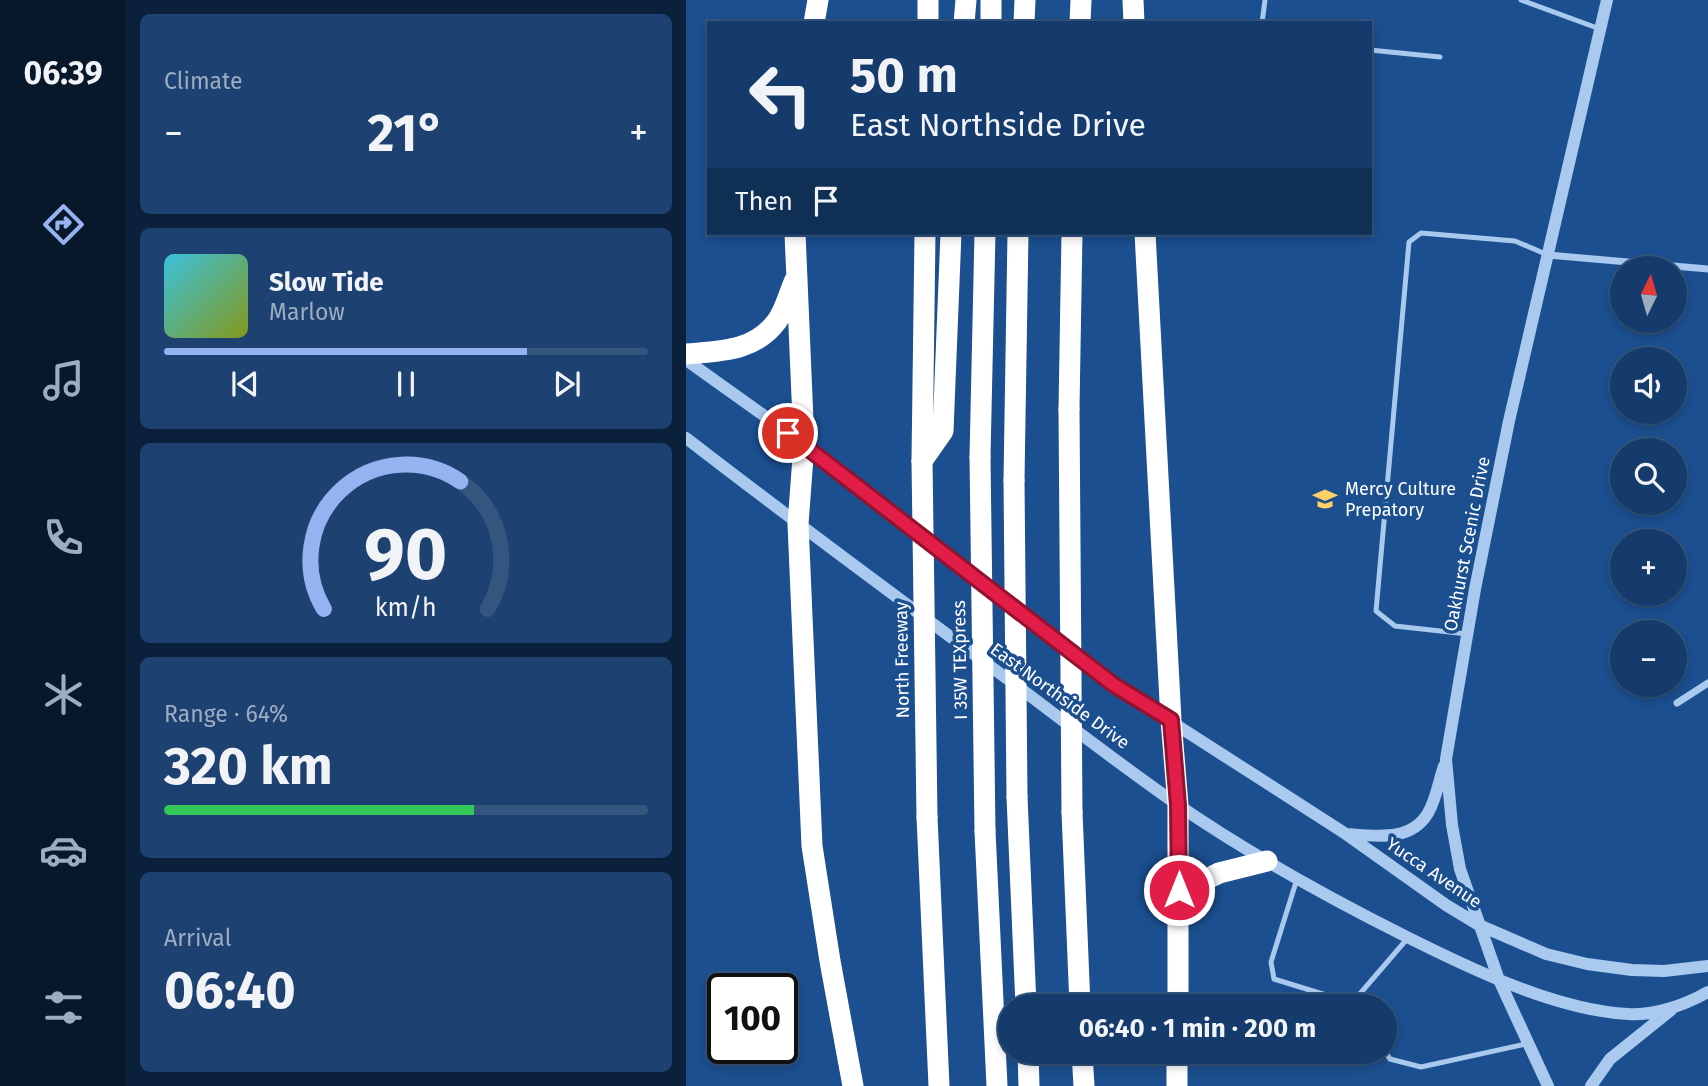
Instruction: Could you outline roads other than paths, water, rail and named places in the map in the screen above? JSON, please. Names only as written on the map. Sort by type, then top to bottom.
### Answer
[{"type":"highway","points":[[814,21],[818,0]]},
{"type":"highway","points":[[928,0],[928,21]]},
{"type":"highway","points":[[964,21],[966,0]]},
{"type":"highway","points":[[991,0],[991,21]]},
{"type":"highway","points":[[1024,21],[1025,0]]},
{"type":"highway","points":[[1080,21],[1081,0]]},
{"type":"highway","points":[[1133,0],[1134,21]]},
{"type":"highway","points":[[795,235],[804,444],[798,524],[812,846],[853,1086]]},
{"type":"highway","name":"North Freeway","points":[[925,235],[922,461],[927,817],[939,1086]]},
{"type":"highway","points":[[922,461],[943,431],[951,235]]},
{"type":"highway","name":"I 35W TEXpress","points":[[985,235],[980,457],[985,831],[996,1086]]},
{"type":"highway","points":[[1018,235],[1014,480],[1017,797],[1025,994]]},
{"type":"highway","points":[[1072,235],[1069,409],[1072,812],[1080,994]]},
{"type":"highway","points":[[1145,235],[1178,805],[1178,994]]},
{"type":"highway","points":[[686,354],[734,350],[757,341],[778,321],[797,275]]},
{"type":"highway","points":[[1179,912],[1199,883],[1219,873],[1267,861]]},
{"type":"highway","points":[[1028,1064],[1029,1086]]},
{"type":"highway","points":[[1083,1064],[1084,1086]]},
{"type":"highway","points":[[1177,1064],[1177,1086]]},
{"type":"street","name":"Oakhurst Scenic Drive","points":[[1548,1086],[1499,981],[1460,869],[1452,825],[1446,759],[1467,634],[1509,421],[1607,0]]},
{"type":"street","points":[[1548,255],[1708,269]]},
{"type":"street","points":[[686,360],[804,444],[1114,685],[1171,720]]},
{"type":"street","name":"East Northside Drive","points":[[686,438],[1178,805]]},
{"type":"street","points":[[1677,703],[1708,682]]},
{"type":"street","name":"Yucca Avenue","points":[[1171,720],[1479,925],[1546,954],[1587,964],[1664,971],[1708,966]]},
{"type":"street","points":[[1346,834],[1388,836],[1412,831],[1429,813],[1446,759]]},
{"type":"street","points":[[1178,805],[1297,879],[1457,963],[1499,981],[1594,1009],[1630,1014],[1675,1007]]},
{"type":"street","points":[[1591,1086],[1610,1059],[1675,1007],[1708,992]]},
{"type":"lane","points":[[1262,21],[1265,0]]},
{"type":"lane","points":[[1521,0],[1601,29]]},
{"type":"lane","points":[[1372,50],[1440,57]]},
{"type":"lane","points":[[1467,634],[1395,626],[1376,611],[1409,242],[1421,233],[1515,241],[1548,255]]},
{"type":"lane","points":[[1297,879],[1271,962],[1275,979],[1320,994]]},
{"type":"lane","points":[[1362,994],[1409,938]]},
{"type":"lane","points":[[1397,1061],[1421,1067],[1528,1043]]},
{"type":"place","name":"Mercy Culture Prepatory","points":[[1325,499]]}]
